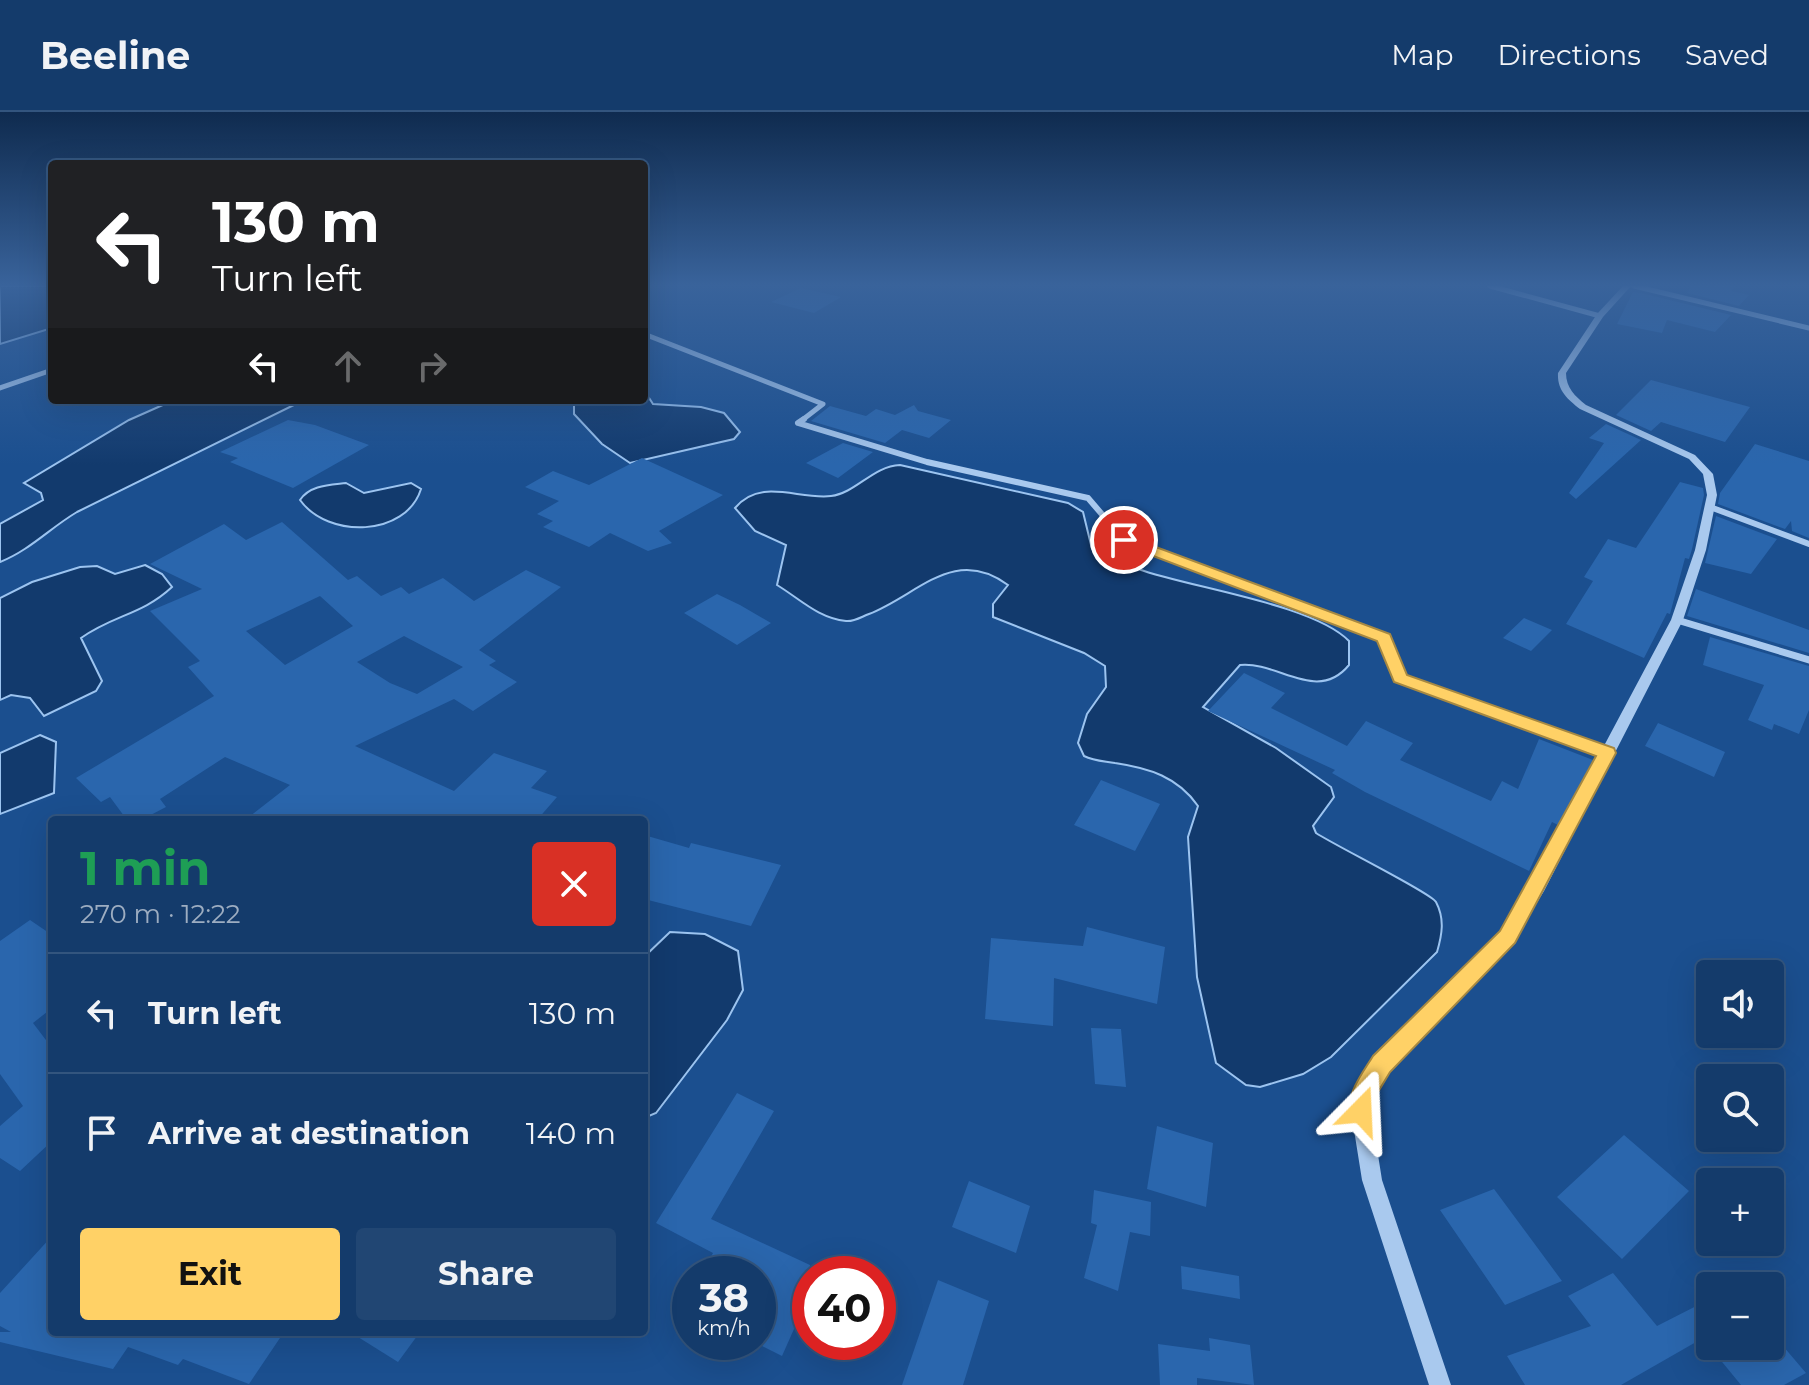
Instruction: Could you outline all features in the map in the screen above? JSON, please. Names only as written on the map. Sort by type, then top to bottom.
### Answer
[{"type":"street","points":[[673,345],[823,404],[798,423],[927,462],[1088,498],[1124,540],[1384,637],[1400,678],[1607,753]]},
{"type":"street","points":[[1440,1385],[1372,1180],[1361,1111],[1366,1089],[1382,1064],[1507,937],[1677,620],[1710,507],[1711,481],[1705,468],[1692,457],[1583,407],[1568,395],[1562,373],[1580,345]]},
{"type":"street","points":[[0,388],[48,371]]},
{"type":"street","points":[[1710,507],[1809,544]]},
{"type":"street","points":[[1677,620],[1809,660]]},
{"type":"water","points":[[648,396],[653,404],[701,407],[724,413],[740,432],[734,439],[630,463],[602,444],[574,414],[574,404],[648,404]]},
{"type":"water","points":[[165,404],[296,404],[77,512],[0,562],[0,524],[43,500],[41,493],[24,483],[129,420]]},
{"type":"water","points":[[900,465],[1068,503],[1083,512],[1092,549],[1102,556],[1161,576],[1280,607],[1332,628],[1349,641],[1349,665],[1337,676],[1324,681],[1310,681],[1254,665],[1240,665],[1203,707],[1276,748],[1331,787],[1334,797],[1313,826],[1316,833],[1418,889],[1436,902],[1439,908],[1442,927],[1437,952],[1331,1057],[1303,1074],[1260,1087],[1246,1085],[1216,1063],[1197,977],[1188,837],[1198,806],[1181,788],[1162,776],[1084,756],[1078,743],[1087,714],[1106,687],[1105,666],[1084,653],[993,617],[993,604],[1008,585],[989,574],[970,570],[937,577],[887,606],[855,620],[827,616],[777,585],[786,545],[755,531],[735,508],[745,499],[768,492],[818,496],[840,494],[881,470]]},
{"type":"water","points":[[346,483],[364,493],[411,483],[421,489],[413,505],[400,516],[384,524],[365,527],[329,521],[313,513],[300,500],[315,489]]},
{"type":"water","points":[[145,565],[162,574],[172,587],[150,604],[81,638],[102,681],[96,691],[44,716],[30,698],[11,695],[0,700],[0,598],[32,582],[80,567],[97,566],[115,574]]},
{"type":"water","points":[[40,735],[56,742],[54,793],[0,814],[0,753]]},
{"type":"water","points":[[670,932],[705,934],[738,951],[743,990],[727,1020],[656,1113],[648,1116],[648,953]]},
{"type":"building","points":[[1651,380],[1750,407],[1725,442],[1661,422],[1651,431],[1616,415]]},
{"type":"building","points":[[914,405],[918,411],[951,420],[929,438],[902,430],[885,443],[811,421],[830,406],[866,416],[876,409],[895,415]]},
{"type":"building","points":[[288,420],[315,425],[369,445],[293,488],[230,462],[238,458],[220,452]]},
{"type":"building","points":[[1606,424],[1641,440],[1576,499],[1569,493],[1604,443],[1589,438]]},
{"type":"building","points":[[843,443],[873,452],[838,478],[806,463]]},
{"type":"building","points":[[1755,444],[1809,461],[1809,538],[1792,531],[1791,521],[1785,529],[1718,504],[1720,493]]},
{"type":"building","points":[[642,458],[723,495],[659,531],[672,543],[648,551],[610,533],[589,547],[543,527],[553,521],[537,514],[559,501],[525,487],[553,471],[589,485]]},
{"type":"building","points":[[1680,482],[1703,488],[1704,495],[1692,549],[1689,559],[1685,558],[1670,614],[1667,613],[1644,658],[1566,624],[1593,581],[1584,577],[1608,539],[1636,548]]},
{"type":"building","points":[[1716,516],[1777,539],[1751,574],[1705,563]]},
{"type":"building","points":[[282,522],[348,580],[357,576],[381,596],[401,587],[409,594],[443,578],[474,601],[526,570],[561,587],[479,650],[496,661],[489,665],[517,682],[473,711],[454,699],[355,746],[454,791],[494,753],[547,771],[531,788],[557,797],[540,816],[250,816],[290,785],[225,757],[160,799],[166,807],[149,816],[124,816],[110,797],[101,802],[76,778],[214,696],[188,667],[200,661],[150,611],[202,589],[150,564],[224,524],[246,540]],"holes":[[[320,596],[353,626],[285,665],[246,631]],[[404,636],[463,667],[417,694],[390,683],[357,662]]]},
{"type":"building","points":[[1696,589],[1809,630],[1809,653],[1687,616]]},
{"type":"building","points":[[717,594],[771,623],[737,645],[684,613]]},
{"type":"building","points":[[1524,618],[1552,630],[1531,651],[1503,638]]},
{"type":"building","points":[[1710,637],[1809,666],[1809,710],[1799,734],[1774,724],[1772,730],[1748,720],[1764,685],[1703,665]]},
{"type":"building","points":[[1244,673],[1285,693],[1271,708],[1347,746],[1366,721],[1413,743],[1400,760],[1491,801],[1502,781],[1518,789],[1539,739],[1593,760],[1558,825],[1552,822],[1529,871],[1365,792],[1332,773],[1335,770],[1208,711]]},
{"type":"building","points":[[1658,723],[1725,752],[1714,777],[1645,746]]},
{"type":"building","points":[[1101,780],[1160,804],[1135,851],[1074,825]]},
{"type":"building","points":[[648,836],[689,848],[691,843],[781,865],[751,926],[648,900]]},
{"type":"building","points":[[30,920],[48,932],[48,1011],[33,1023],[48,1043],[48,1145],[20,1171],[0,1158],[0,1126],[23,1106],[0,1074],[0,941]]},
{"type":"building","points":[[1087,927],[1165,947],[1157,1004],[1054,978],[1053,1026],[985,1019],[991,938],[1083,946]]},
{"type":"building","points":[[1091,1028],[1121,1029],[1126,1087],[1095,1084]]},
{"type":"building","points":[[737,1093],[774,1111],[711,1219],[792,1257],[792,1334],[782,1356],[776,1353],[776,1256],[711,1256],[713,1253],[656,1223]]},
{"type":"building","points":[[1157,1126],[1213,1143],[1206,1207],[1147,1189]]},
{"type":"building","points":[[1624,1135],[1689,1191],[1622,1259],[1557,1197]]},
{"type":"building","points":[[969,1181],[1030,1206],[1016,1253],[952,1227]]},
{"type":"building","points":[[1494,1189],[1562,1281],[1505,1305],[1440,1210]]},
{"type":"building","points":[[1094,1190],[1151,1202],[1150,1236],[1130,1232],[1118,1291],[1084,1278],[1097,1225],[1091,1223]]},
{"type":"building","points":[[48,1240],[48,1336],[281,1336],[249,1384],[183,1359],[178,1365],[128,1347],[113,1369],[0,1342],[0,1332],[11,1332],[0,1326],[0,1293]]},
{"type":"building","points":[[1181,1266],[1239,1276],[1240,1299],[1182,1289]]},
{"type":"building","points":[[1613,1273],[1657,1326],[1696,1306],[1696,1342],[1621,1385],[1525,1385],[1507,1356],[1591,1326],[1568,1296]]},
{"type":"building","points":[[938,1280],[989,1301],[963,1385],[902,1385]]},
{"type":"building","points":[[356,1336],[417,1336],[398,1362]]},
{"type":"building","points":[[1209,1338],[1250,1345],[1254,1385],[1197,1378],[1197,1385],[1160,1385],[1158,1344],[1210,1351]]},
{"type":"building","points":[[1784,1347],[1806,1373],[1784,1385],[1741,1385],[1720,1360],[1784,1360]]},
{"type":"route","points":[[1124,540],[1384,637],[1400,678],[1607,753],[1538,886],[1507,937],[1382,1064],[1366,1089],[1361,1111]]}]
